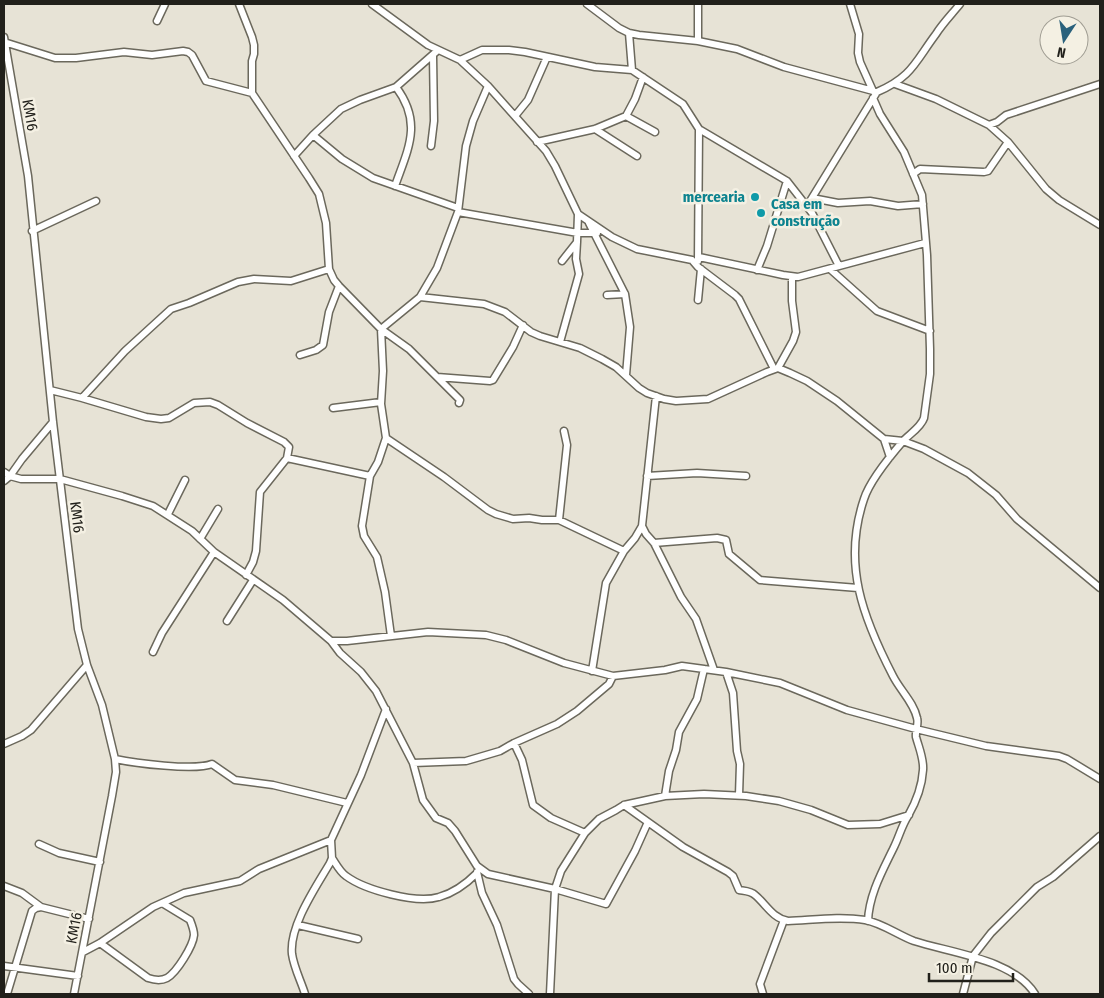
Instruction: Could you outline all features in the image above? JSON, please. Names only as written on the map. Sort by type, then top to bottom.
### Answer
[{"type":"street","points":[[158,21],[165,4]]},
{"type":"street","points":[[239,4],[254,45],[252,93],[319,194],[326,223],[329,269],[339,286],[381,329],[409,349],[438,377],[460,400],[459,403]]},
{"type":"street","points":[[372,4],[435,54],[460,60],[488,86],[515,116],[546,151],[555,166],[578,214],[576,259],[579,274],[560,342]]},
{"type":"street","points":[[587,4],[619,28],[629,33],[698,41],[737,48],[784,67],[874,94]]},
{"type":"street","points":[[698,4],[698,41]]},
{"type":"street","points":[[850,4],[859,34],[858,53],[860,62],[874,94],[880,114],[904,152],[922,195],[930,331],[930,374],[926,411],[922,422],[903,441],[867,490],[860,512],[855,549],[855,571],[858,588],[882,653],[894,679],[915,711],[918,719],[916,735],[923,765],[916,801],[873,894],[868,921]]},
{"type":"street","points":[[807,206],[874,94],[894,84],[913,68],[936,34],[960,4]]},
{"type":"street","points":[[629,33],[632,70]]},
{"type":"street","name":"KM16","points":[[4,37],[28,176],[52,422],[77,622],[87,665],[102,705],[115,759],[114,783],[74,994]]},
{"type":"street","points":[[4,42],[55,58],[76,58],[124,52],[152,55],[188,52],[206,81],[252,93]]},
{"type":"street","points":[[460,60],[482,50],[509,50],[594,67],[632,70],[683,104],[699,129],[787,181],[807,206],[839,266]]},
{"type":"street","points":[[294,156],[341,109],[396,87],[435,54]]},
{"type":"street","points":[[431,146],[434,122],[435,54]]},
{"type":"street","points":[[515,116],[528,100],[547,57]]},
{"type":"street","points":[[537,142],[595,129],[626,116],[643,77]]},
{"type":"street","points":[[894,84],[936,99],[988,125],[1008,142],[1046,189],[1059,200],[1100,225]]},
{"type":"street","points":[[988,125],[997,122],[1006,114],[1100,84]]},
{"type":"street","points":[[381,329],[420,297],[437,268],[458,210],[469,134],[488,86]]},
{"type":"street","points":[[395,186],[404,161],[412,127],[410,112],[396,87]]},
{"type":"street","points":[[626,116],[654,132]]},
{"type":"street","points":[[595,129],[637,156]]},
{"type":"street","points":[[698,300],[699,129]]},
{"type":"street","points":[[313,135],[360,171],[458,210],[578,234],[606,232]]},
{"type":"street","points":[[913,174],[920,168],[988,171],[1008,142]]},
{"type":"street","points":[[757,270],[767,246],[787,181]]},
{"type":"street","points":[[812,198],[838,203],[870,201],[898,206],[922,204]]},
{"type":"street","points":[[32,230],[96,201]]},
{"type":"street","points":[[578,214],[637,249],[692,260],[699,268],[739,299],[776,369],[807,381],[837,401],[884,439],[903,441],[924,448],[986,485],[1016,519],[1100,588]]},
{"type":"street","points":[[589,222],[625,294],[630,327],[626,375]]},
{"type":"street","points":[[562,261],[577,242]]},
{"type":"street","points":[[699,257],[792,277],[830,269],[925,243]]},
{"type":"street","points":[[82,398],[125,352],[171,309],[238,282],[254,279],[291,281],[329,269]]},
{"type":"street","points":[[830,269],[877,311],[930,331]]},
{"type":"street","points":[[420,297],[484,304],[505,312],[540,336],[580,348],[616,367],[639,388],[656,396],[676,401],[708,399],[776,369],[793,341],[796,332],[792,301],[792,277]]},
{"type":"street","points":[[300,355],[316,350],[323,345],[329,312],[339,286]]},
{"type":"street","points":[[607,296],[625,294]]},
{"type":"street","points":[[438,377],[493,380],[513,347],[523,325]]},
{"type":"street","points":[[381,329],[384,371],[381,402],[386,438],[378,462],[370,476],[362,531],[377,557],[385,592],[391,636]]},
{"type":"street","points":[[50,390],[146,417],[161,419],[170,418],[194,403],[210,402],[284,442],[289,447],[287,458],[260,492],[256,551],[246,575]]},
{"type":"street","points":[[592,671],[606,584],[624,551],[642,526],[656,396]]},
{"type":"street","points":[[333,408],[381,402]]},
{"type":"street","points":[[4,481],[52,422]]},
{"type":"street","points":[[559,520],[567,445],[564,431]]},
{"type":"street","points":[[386,438],[496,514],[513,519],[559,520],[624,551]]},
{"type":"street","points":[[884,439],[890,458]]},
{"type":"street","points":[[287,458],[370,476]]},
{"type":"street","points":[[4,472],[10,476],[28,480],[60,479],[153,506],[192,531],[214,552],[282,600],[331,641],[340,653],[365,676],[376,691],[413,763],[422,800],[436,818],[448,823],[455,831],[477,869],[482,893],[497,925],[514,979],[529,994]]},
{"type":"street","points":[[647,476],[697,473],[746,476]]},
{"type":"street","points":[[168,514],[185,480]]},
{"type":"street","points":[[200,539],[218,510]]},
{"type":"street","points":[[642,526],[654,543],[681,597],[696,619],[714,670]]},
{"type":"street","points":[[654,543],[716,538],[726,540],[729,554],[760,580],[858,588]]},
{"type":"street","points":[[153,652],[162,634],[214,552]]},
{"type":"street","points":[[227,621],[253,580]]},
{"type":"street","points":[[331,641],[428,632],[486,635],[506,640],[564,662],[613,676],[665,670],[682,666],[726,672],[780,683],[847,710],[916,729],[986,746],[1058,756],[1067,759],[1100,779]]},
{"type":"street","points":[[340,653],[347,641]]},
{"type":"street","points":[[4,744],[31,730],[87,665]]},
{"type":"street","points":[[665,796],[678,736],[697,699],[704,669]]},
{"type":"street","points":[[726,672],[733,693],[737,750],[740,764],[739,795]]},
{"type":"street","points":[[413,763],[466,761],[500,751],[564,720],[609,684],[613,676]]},
{"type":"street","points":[[386,709],[360,775],[331,840],[332,858],[347,877],[366,886],[404,897],[440,897],[462,887],[477,869]]},
{"type":"street","points":[[514,743],[522,760],[533,805],[551,818],[584,834]]},
{"type":"street","points":[[115,759],[188,767],[206,767],[212,764],[235,780],[273,785],[347,803]]},
{"type":"street","points":[[550,994],[555,889],[563,866],[584,834],[599,820],[624,805],[665,796],[691,794],[739,795],[762,798],[811,810],[848,825],[880,824],[909,815]]},
{"type":"street","points":[[624,805],[682,847],[728,872],[733,876],[739,890],[754,894],[775,916],[784,920],[831,918],[868,921],[917,942],[973,956],[1020,977],[1027,983],[1034,994]]},
{"type":"street","points":[[477,869],[488,874],[555,889],[606,904],[648,822]]},
{"type":"street","points":[[963,994],[973,956],[991,933],[1038,887],[1053,877],[1100,836]]},
{"type":"street","points":[[82,952],[100,943],[152,907],[184,893],[240,881],[259,869],[321,846],[331,840]]},
{"type":"street","points":[[39,844],[59,854],[100,862]]},
{"type":"street","points":[[321,846],[331,849]]},
{"type":"street","points":[[305,994],[295,967],[292,952],[293,940],[302,909],[332,858]]},
{"type":"street","points":[[4,886],[22,893],[41,907],[89,919]]},
{"type":"street","points":[[100,943],[148,978],[157,980],[166,978],[176,969],[192,944],[194,934],[190,920],[162,903]]},
{"type":"street","points":[[8,994],[32,912],[36,908],[41,907]]},
{"type":"street","points":[[763,994],[760,984],[784,920]]},
{"type":"street","points":[[298,925],[358,939]]},
{"type":"street","points":[[4,966],[78,976]]},
{"type":"place","name":"mercearia","points":[[755,197]]},
{"type":"place","name":"Casa em construção","points":[[761,213]]}]
